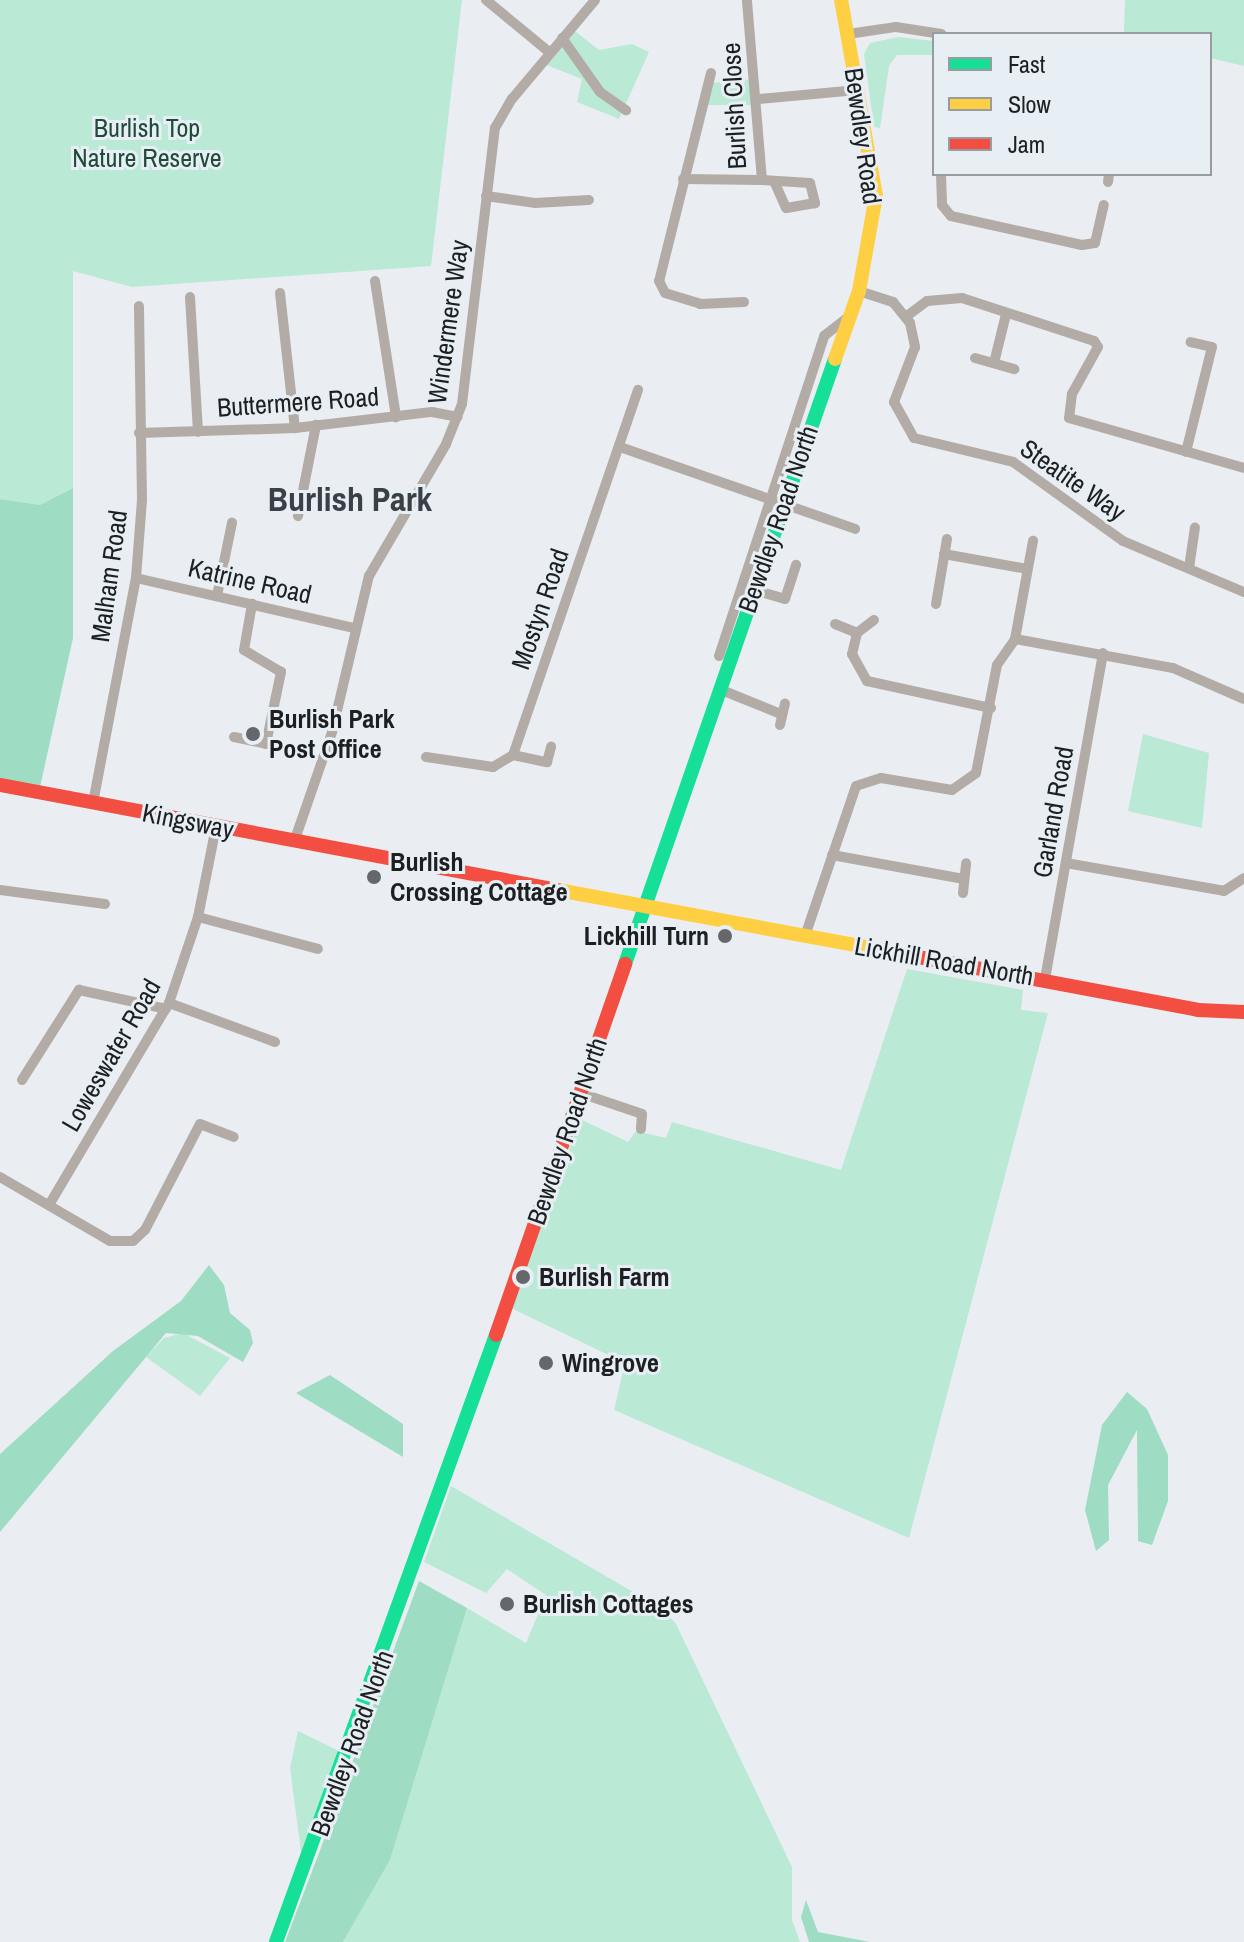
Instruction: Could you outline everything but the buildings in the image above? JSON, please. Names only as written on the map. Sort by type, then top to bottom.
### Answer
[{"type":"main road","name":"Bewdley Road","points":[[841,0],[876,196],[859,291],[848,317]]},
{"type":"main road","name":"Bewdley Road North","points":[[276,1942],[392,1635],[754,590],[776,503],[848,317]]},
{"type":"main road","name":"Kingsway","points":[[0,785],[644,909]]},
{"type":"main road","name":"Lickhill Road North","points":[[644,909],[1045,979],[1198,1010],[1244,1012]]},
{"type":"street","points":[[486,0],[549,52]]},
{"type":"street","name":"Windermere Way","points":[[294,842],[332,732],[354,628],[374,567],[458,417],[495,128],[549,52],[595,0]]},
{"type":"street","name":"Burlish Close","points":[[683,179],[762,180],[759,99],[747,0]]},
{"type":"street","points":[[848,34],[896,27],[932,33]]},
{"type":"street","points":[[562,38],[600,92],[626,110]]},
{"type":"street","name":"Burlish Close","points":[[711,73],[683,179],[660,287],[700,304],[744,302]]},
{"type":"street","points":[[759,99],[858,90]]},
{"type":"street","points":[[941,176],[942,205],[951,216],[1050,231],[1095,243],[1104,205]]},
{"type":"street","points":[[762,180],[813,186],[813,207],[786,208],[775,183]]},
{"type":"street","points":[[780,196],[788,184]]},
{"type":"street","points":[[486,196],[535,203],[589,200]]},
{"type":"street","points":[[375,281],[396,417]]},
{"type":"street","points":[[859,291],[893,302],[907,316],[919,304],[950,297],[1094,341],[1098,347],[1072,394],[1069,418],[1244,468]]},
{"type":"street","points":[[280,293],[295,428]]},
{"type":"street","points":[[190,297],[198,432]]},
{"type":"street","name":"Malham Road","points":[[93,803],[136,578],[139,306]]},
{"type":"street","points":[[994,363],[1006,314]]},
{"type":"street","name":"Steatite Way","points":[[907,316],[915,347],[894,402],[908,433],[928,443],[1013,462],[1123,541],[1244,592]]},
{"type":"street","points":[[1191,342],[1224,351]]},
{"type":"street","points":[[1186,452],[1212,347]]},
{"type":"street","points":[[975,358],[1014,369]]},
{"type":"street","name":"Mostyn Road","points":[[513,755],[638,390]]},
{"type":"street","name":"Buttermere Road","points":[[139,433],[295,428],[432,412],[458,417]]},
{"type":"street","points":[[298,516],[316,425]]},
{"type":"street","points":[[620,447],[855,529]]},
{"type":"street","points":[[719,656],[776,503]]},
{"type":"street","points":[[217,596],[232,523]]},
{"type":"street","points":[[1189,568],[1195,527]]},
{"type":"street","points":[[936,604],[947,539]]},
{"type":"street","points":[[805,936],[851,795],[863,781],[952,790],[967,784],[976,773],[1000,655],[1015,639],[1033,541]]},
{"type":"street","points":[[944,554],[1027,569]]},
{"type":"street","points":[[754,590],[785,599],[796,565]]},
{"type":"street","name":"Katrine Road","points":[[136,578],[354,628]]},
{"type":"street","points":[[234,737],[266,744],[281,672],[244,650],[252,604]]},
{"type":"street","points":[[874,620],[857,633],[852,654],[867,681],[991,708]]},
{"type":"street","points":[[835,624],[857,633]]},
{"type":"street","points":[[1015,639],[1173,668],[1244,699]]},
{"type":"street","name":"Garland Road","points":[[1045,979],[1103,653]]},
{"type":"street","points":[[719,689],[782,715]]},
{"type":"street","points":[[426,757],[493,767],[513,755],[547,762],[551,747]]},
{"type":"street","name":"Loweswater Road","points":[[49,1205],[168,1006],[198,917],[216,827]]},
{"type":"street","points":[[832,855],[964,879]]},
{"type":"street","points":[[963,893],[966,863]]},
{"type":"street","points":[[1066,863],[1224,891],[1244,878]]},
{"type":"street","points":[[0,890],[105,904]]},
{"type":"street","points":[[198,917],[318,949]]},
{"type":"street","points":[[22,1080],[79,990],[168,1006],[275,1042]]},
{"type":"street","points":[[580,1093],[642,1114],[641,1129]]},
{"type":"street","points":[[0,1177],[110,1241],[133,1241],[145,1230],[200,1124],[234,1137]]},
{"type":"green space","name":"Burlish Top Nature Reserve","points":[[0,0],[462,0],[431,266],[132,287],[73,271],[73,488],[40,505],[0,499]]},
{"type":"green space","points":[[1125,0],[1244,0],[1244,66],[1212,58],[1212,32],[1124,32]]},
{"type":"green space","points":[[571,28],[599,50],[632,44],[649,52],[619,119],[577,102],[582,79],[541,63]]},
{"type":"green space","points":[[898,37],[932,41],[932,55],[897,55],[889,66],[880,128],[874,127],[864,54],[870,43]]},
{"type":"green space","points":[[752,79],[755,105],[707,105],[713,83]]},
{"type":"green space","points":[[73,488],[73,638],[40,787],[0,779],[0,499],[40,505]]},
{"type":"green space","points":[[1143,734],[1209,753],[1202,828],[1128,811]]},
{"type":"green space","points":[[907,969],[1023,990],[1021,1010],[1048,1013],[909,1538],[614,1410],[625,1363],[511,1308],[580,1119],[628,1142],[636,1131],[666,1138],[672,1122],[841,1170]]},
{"type":"green space","points":[[209,1265],[224,1285],[230,1313],[250,1330],[253,1343],[243,1362],[198,1336],[166,1333],[0,1532],[0,1454],[113,1351],[181,1301]]},
{"type":"green space","points":[[183,1333],[230,1358],[200,1396],[146,1357],[164,1338]]},
{"type":"green space","points":[[330,1375],[403,1424],[403,1457],[296,1393]]},
{"type":"green space","points":[[1127,1392],[1147,1409],[1168,1455],[1168,1501],[1152,1545],[1138,1541],[1137,1430],[1108,1485],[1109,1540],[1096,1551],[1085,1510],[1102,1425]]},
{"type":"green space","points":[[451,1486],[664,1610],[676,1624],[792,1867],[792,1920],[800,1942],[343,1942],[390,1860],[467,1608],[526,1643],[546,1595],[507,1569],[486,1593],[424,1562]]},
{"type":"green space","points":[[419,1581],[467,1608],[390,1860],[343,1942],[285,1942],[327,1832],[336,1823],[337,1804]]},
{"type":"green space","points":[[298,1731],[339,1751],[301,1852],[290,1768]]},
{"type":"green space","points":[[806,1900],[818,1932],[870,1942],[809,1942],[801,1917]]},
{"type":"traffic: fast","points":[[625,964],[835,359]]},
{"type":"traffic: fast","points":[[276,1942],[496,1335]]},
{"type":"traffic: slow","points":[[835,359],[859,291],[876,196],[841,0]]},
{"type":"traffic: slow","points":[[558,890],[881,950]]},
{"type":"traffic: jam","points":[[0,785],[558,890]]},
{"type":"traffic: jam","points":[[881,950],[1198,1010],[1244,1012]]},
{"type":"traffic: jam","points":[[496,1335],[625,964]]},
{"type":"place","name":"Burlish Park Post Office","points":[[253,734]]},
{"type":"place","name":"Burlish Crossing Cottage","points":[[374,877]]},
{"type":"place","name":"Lickhill Turn","points":[[725,936]]},
{"type":"place","name":"Burlish Farm","points":[[523,1277]]},
{"type":"place","name":"Wingrove","points":[[546,1363]]},
{"type":"place","name":"Burlish Cottages","points":[[507,1604]]},
{"type":"district","name":"Burlish Park","points":[[350,500]]}]
